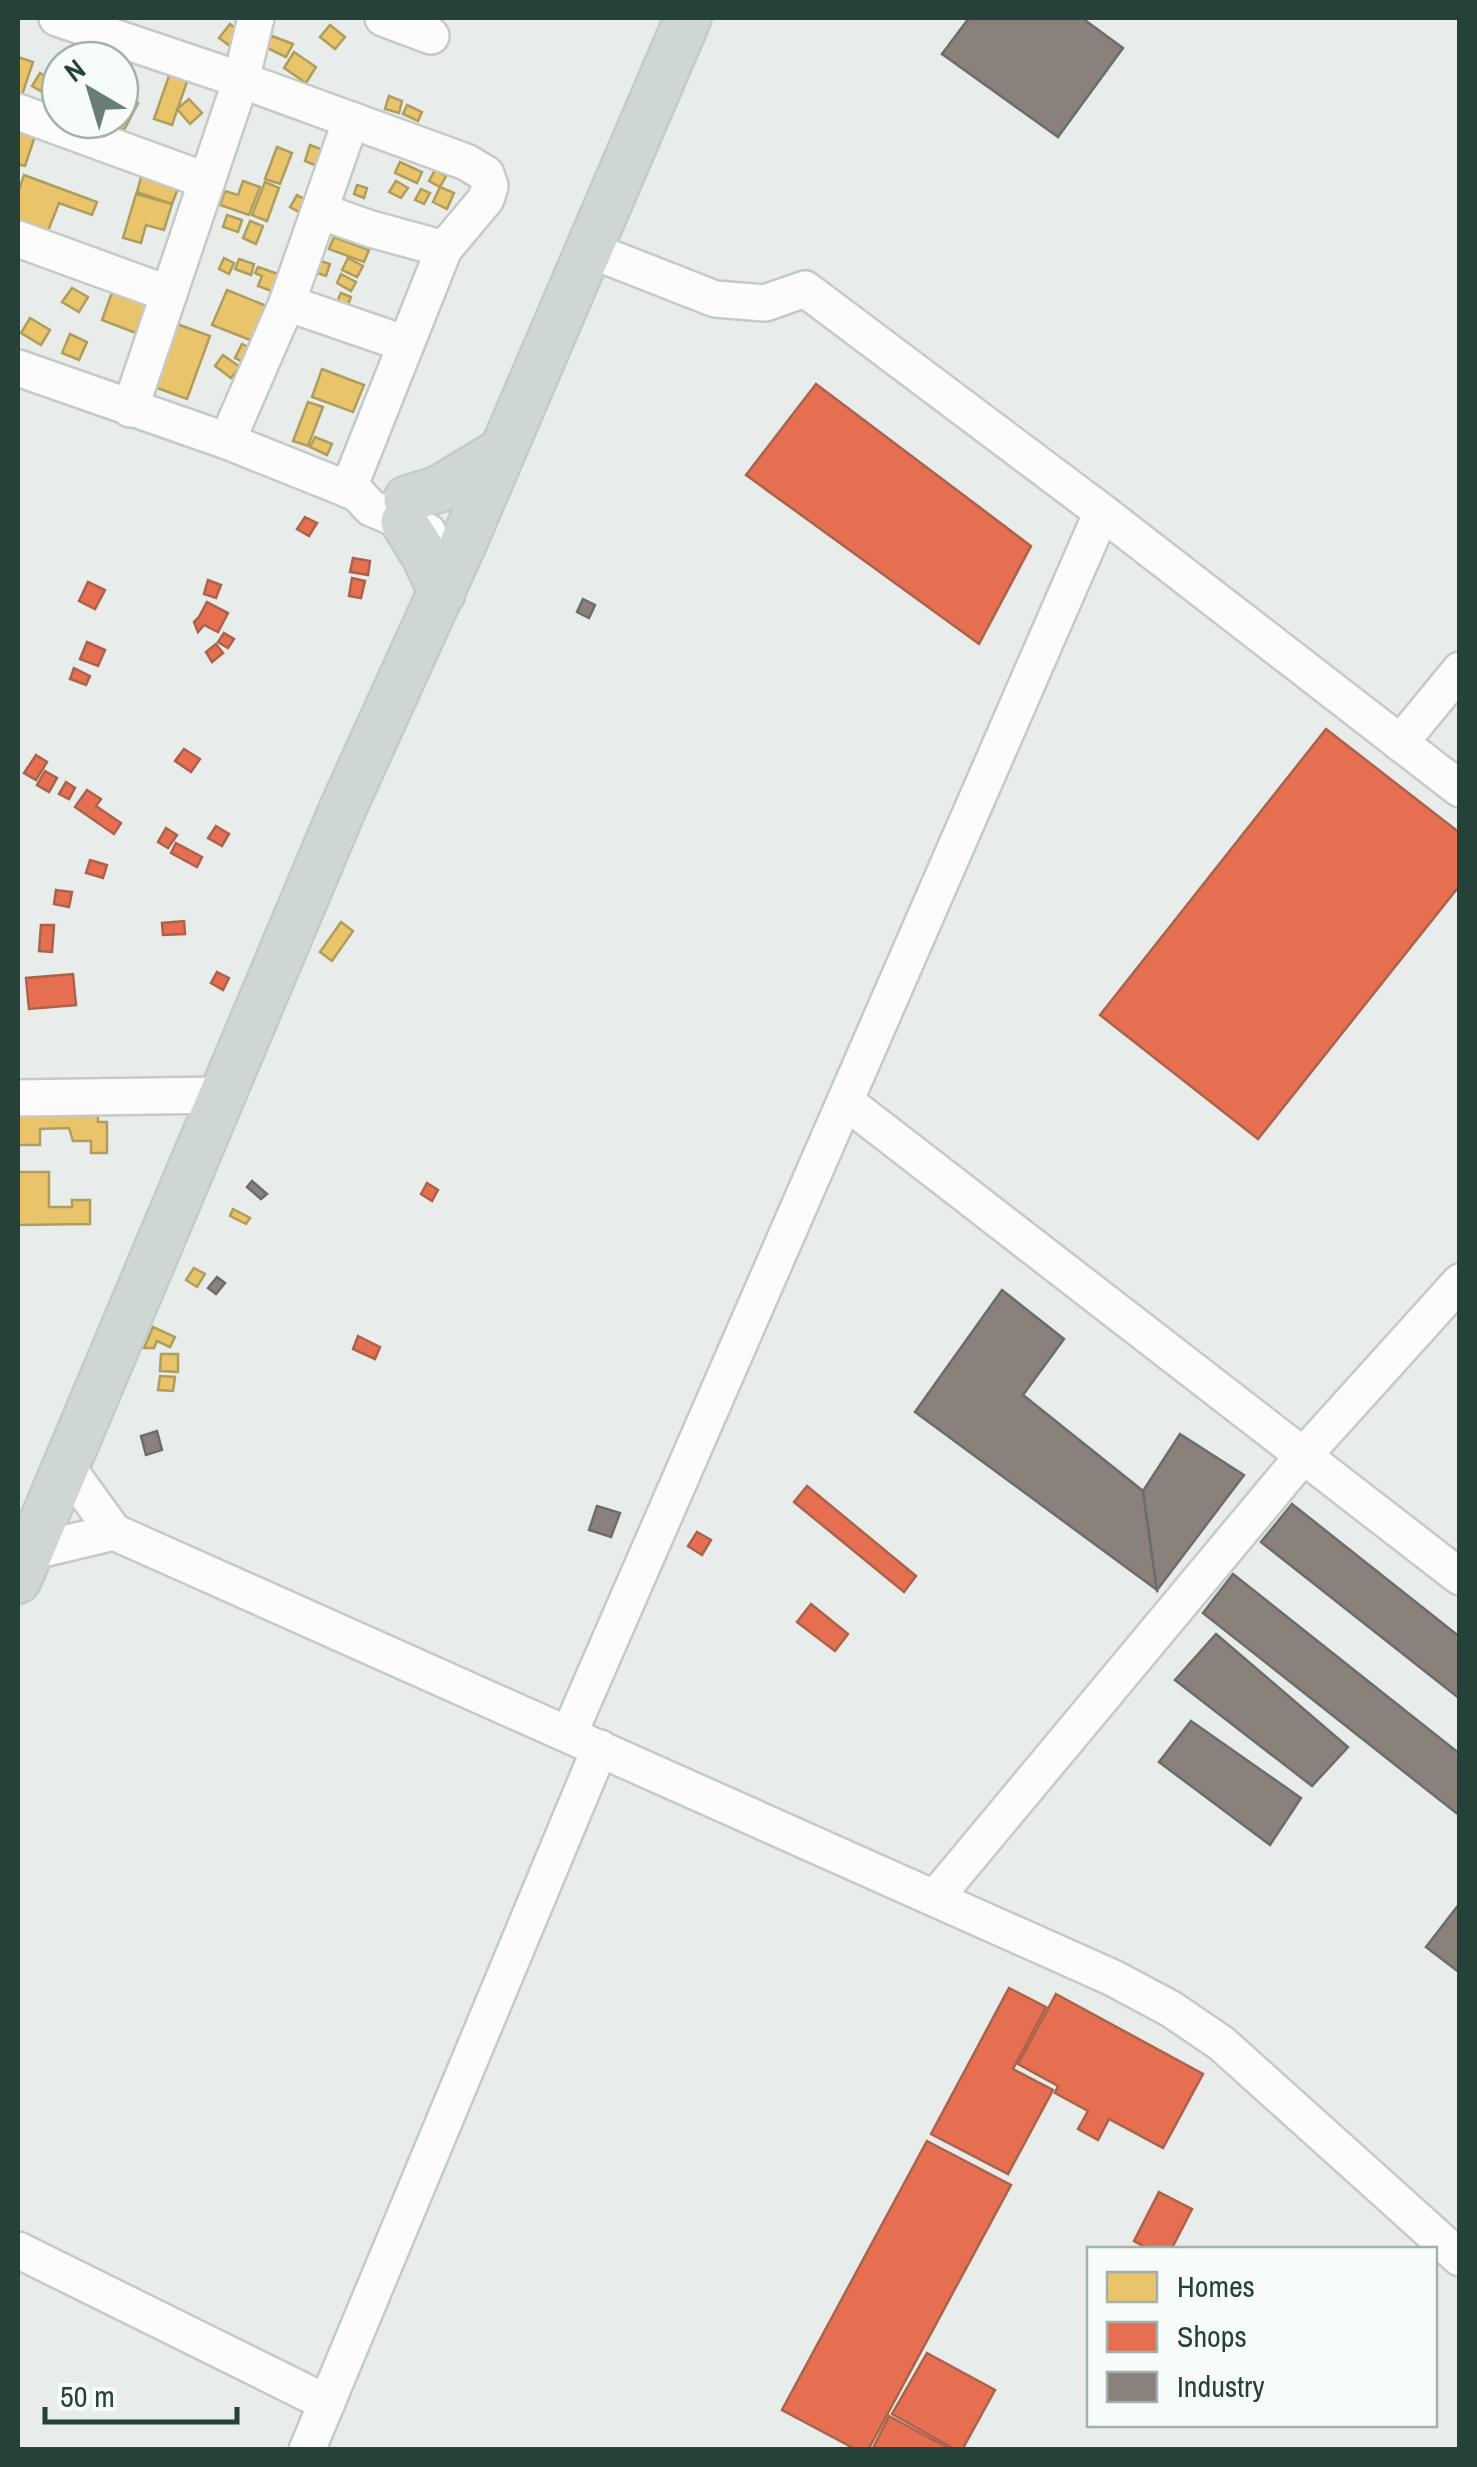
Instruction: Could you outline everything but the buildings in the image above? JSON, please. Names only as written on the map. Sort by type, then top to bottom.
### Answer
[{"type":"main road","points":[[24,1566],[343,808],[468,533],[688,18]]},
{"type":"main road","points":[[442,592],[406,510],[502,451]]},
{"type":"street","points":[[57,18],[242,80],[466,162],[486,174],[490,186],[486,199],[444,248],[352,492]]},
{"type":"street","points":[[130,409],[242,80],[256,18]]},
{"type":"street","points":[[384,18],[431,36]]},
{"type":"street","points":[[18,112],[207,181]]},
{"type":"street","points":[[228,442],[287,303],[351,120]]},
{"type":"street","points":[[320,211],[444,248]]},
{"type":"street","points":[[18,239],[169,294]]},
{"type":"street","points":[[590,250],[716,299],[765,303],[805,290],[1102,512],[1460,789]]},
{"type":"street","points":[[287,303],[406,344]]},
{"type":"street","points":[[18,368],[228,442],[352,492],[371,508],[406,510],[468,533]]},
{"type":"street","points":[[307,2450],[584,1741],[845,1101],[1102,512]]},
{"type":"street","points":[[1400,743],[1460,670]]},
{"type":"street","points":[[18,1098],[222,1096]]},
{"type":"street","points":[[845,1101],[1460,1578]]},
{"type":"street","points":[[935,1898],[1303,1456],[1460,1282]]},
{"type":"street","points":[[66,1466],[114,1532],[1114,1978],[1171,2009],[1220,2043],[1460,2258]]},
{"type":"street","points":[[24,1566],[114,1532]]},
{"type":"street","points":[[18,2250],[327,2404]]}]
